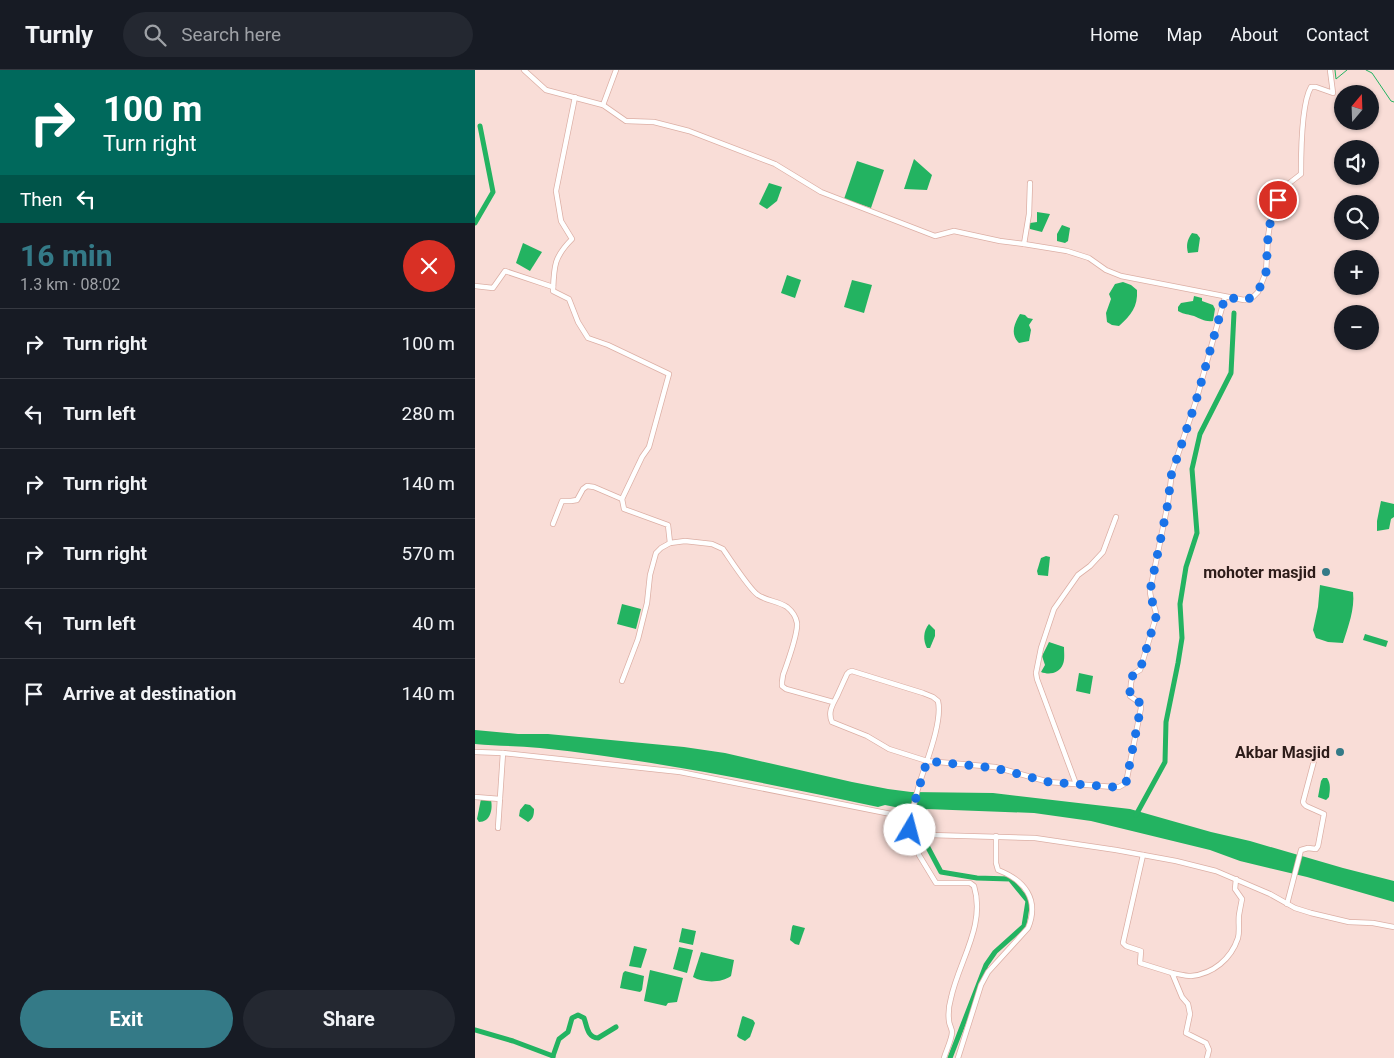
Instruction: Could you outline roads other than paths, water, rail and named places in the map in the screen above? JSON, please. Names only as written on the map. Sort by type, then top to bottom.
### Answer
[{"type":"street","points":[[524,70],[546,90],[603,105],[626,121],[654,122],[689,132],[775,164],[821,192],[935,236],[954,231],[1000,241],[1044,246],[1080,255],[1121,276],[1245,300],[1253,297],[1258,292],[1266,272],[1272,211],[1283,188],[1301,174],[1304,114],[1309,91],[1315,87],[1333,93],[1331,70]]},
{"type":"street","points":[[603,105],[616,70]]},
{"type":"street","points":[[575,97],[556,191],[561,221],[572,239],[562,250],[555,265],[553,291],[569,299],[578,322],[588,338],[608,345],[669,374],[649,447],[642,457],[622,499],[624,510],[668,525],[670,543]]},
{"type":"street","points":[[1024,244],[1029,214],[1029,182]]},
{"type":"street","points":[[475,286],[493,288],[505,271],[553,287]]},
{"type":"street","points":[[1225,297],[1196,401],[1171,476],[1168,503],[1150,591],[1151,600],[1156,609],[1156,617],[1140,670],[1133,674],[1130,689],[1130,698],[1139,702],[1141,706],[1126,783],[1119,787],[1049,782],[995,768],[927,761],[889,749],[867,736],[832,722],[830,717],[833,702],[847,674],[850,672],[933,697],[937,701],[939,705],[934,738],[927,761],[918,787],[912,811],[910,828],[916,833],[1035,838],[1143,855],[1204,868],[1236,879],[1287,904],[1311,913],[1342,920],[1394,926]]},
{"type":"street","points":[[553,524],[562,501],[571,502],[577,500],[583,489],[587,486],[622,499]]},
{"type":"street","points":[[1075,784],[1036,673],[1041,648],[1054,609],[1078,575],[1090,566],[1103,552],[1116,517]]},
{"type":"street","points":[[622,681],[647,603],[656,553],[670,543],[695,542],[718,546],[723,549],[755,593],[781,604],[792,612],[797,623],[797,631],[781,682],[782,686],[786,689],[833,702]]},
{"type":"street","points":[[475,752],[503,753],[680,772],[911,818]]},
{"type":"street","points":[[498,828],[503,753]]},
{"type":"street","points":[[1287,904],[1301,850],[1304,848],[1318,848],[1324,816],[1322,812],[1304,804],[1315,757]]},
{"type":"street","points":[[475,797],[500,799]]},
{"type":"street","points":[[916,833],[919,855],[936,884],[969,883],[975,887],[977,921],[951,997],[948,1011],[952,1032],[943,1058]]},
{"type":"street","points":[[958,1058],[981,985],[987,972],[1028,928],[1031,920],[1031,898],[1027,890],[1010,874],[997,870],[996,836]]},
{"type":"street","points":[[1143,855],[1123,943],[1126,946],[1141,951],[1140,963],[1172,973],[1193,976],[1218,967],[1227,958],[1238,938],[1239,931],[1239,913],[1242,899],[1235,889],[1236,879]]},
{"type":"street","points":[[1172,973],[1182,997],[1188,1004],[1190,1014],[1186,1033],[1206,1044],[1209,1050],[1207,1058]]},
{"type":"waterway","points":[[1335,70],[1336,79],[1347,70]]},
{"type":"waterway","points":[[1366,70],[1372,73],[1391,101],[1394,102]]},
{"type":"waterway","points":[[475,223],[493,192],[480,126]]},
{"type":"waterway","points":[[1136,815],[1165,762],[1166,722],[1182,638],[1180,604],[1186,567],[1197,533],[1192,469],[1200,434],[1231,373],[1234,313]]},
{"type":"waterway","points":[[924,803],[924,840],[941,872],[977,878],[1010,879],[1028,901],[1024,926],[995,952],[986,965],[950,1058]]},
{"type":"waterway","points":[[553,1056],[559,1039],[568,1032],[572,1018],[578,1015],[584,1018],[588,1031],[594,1037],[598,1038],[616,1027]]},
{"type":"waterway","points":[[475,1030],[513,1041],[553,1057]]},
{"type":"place","name":"mohoter masjid","points":[[1326,572]]},
{"type":"place","name":"Akbar Masjid","points":[[1340,752]]}]
